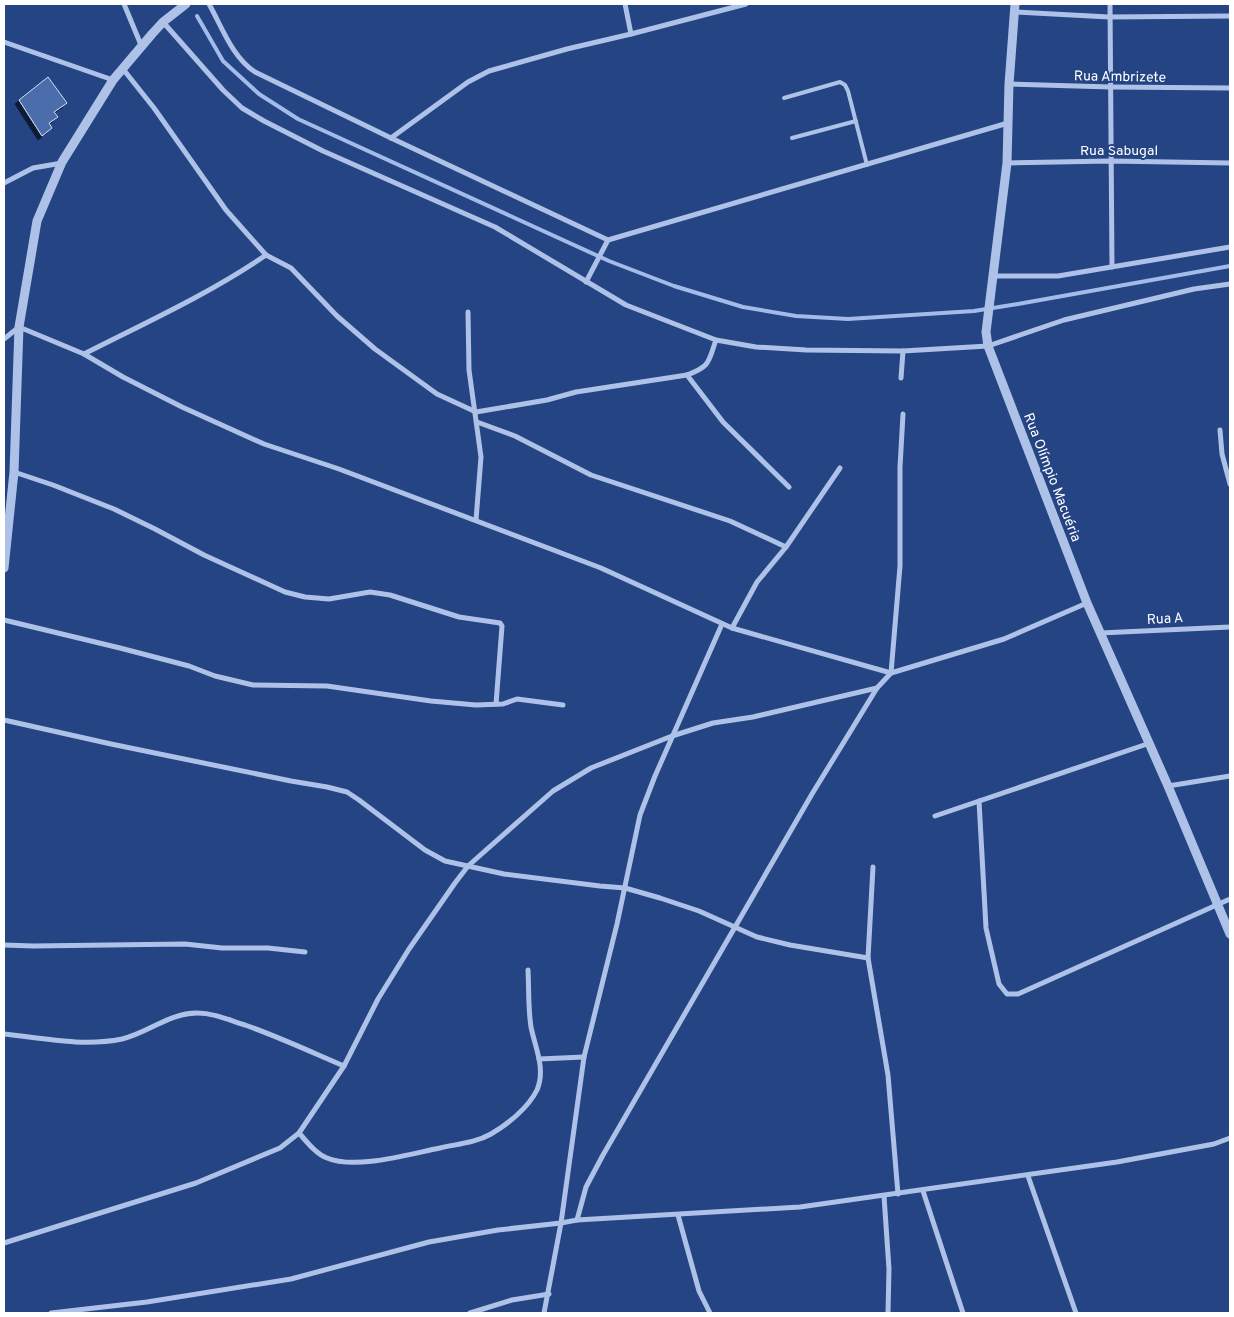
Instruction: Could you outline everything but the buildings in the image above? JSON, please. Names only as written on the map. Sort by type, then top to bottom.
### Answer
[{"type":"street","points":[[124,4],[141,45]]},
{"type":"street","points":[[4,568],[14,472],[19,327],[37,221],[62,162],[113,80],[141,45],[163,22],[186,4]]},
{"type":"street","points":[[209,4],[244,65],[255,72],[608,240],[1009,123]]},
{"type":"street","points":[[625,4],[632,34]]},
{"type":"street","points":[[391,138],[468,82],[489,71],[566,49],[746,4]]},
{"type":"street","points":[[1110,4],[1112,266]]},
{"type":"street","points":[[1015,8],[1109,17],[1230,16]]},
{"type":"street","name":"Rua Olímpio Macuéria","points":[[1015,8],[1009,84],[1007,163],[986,332],[988,346],[1087,603],[1150,744],[1230,934]]},
{"type":"street","points":[[163,22],[223,90],[242,108],[323,151],[495,227],[626,305],[716,340],[756,347],[806,350],[903,351],[988,346],[1064,320],[1194,289],[1230,284]]},
{"type":"street","points":[[4,42],[113,80]]},
{"type":"street","points":[[122,68],[154,108],[226,210],[266,255],[291,268],[337,316],[375,350],[437,394],[476,412],[547,400],[576,392],[687,375],[703,369],[708,362],[716,340]]},
{"type":"street","name":"Rua Ambrizete","points":[[1009,84],[1230,88]]},
{"type":"street","name":"Rua Sabugal","points":[[1007,163],[1110,161],[1230,163]]},
{"type":"street","points":[[4,183],[33,168],[62,162]]},
{"type":"street","points":[[586,282],[608,240]]},
{"type":"street","points":[[994,276],[1058,276],[1230,247]]},
{"type":"street","points":[[84,354],[211,290],[266,255]]},
{"type":"street","points":[[468,312],[469,370],[478,422],[481,456],[476,520]]},
{"type":"street","points":[[4,339],[19,327]]},
{"type":"street","points":[[19,327],[84,354],[123,377],[182,407],[264,444],[476,520],[601,568],[732,628],[891,673]]},
{"type":"street","points":[[901,378],[903,351]]},
{"type":"street","points":[[687,375],[723,422],[789,487]]},
{"type":"street","points":[[891,673],[900,566],[900,467],[903,414]]},
{"type":"street","points":[[478,422],[515,436],[591,475],[730,521],[764,535],[786,547]]},
{"type":"street","points":[[1220,430],[1222,454],[1230,484]]},
{"type":"street","points":[[732,628],[757,582],[786,547],[840,468]]},
{"type":"street","points":[[14,472],[114,509],[204,555],[285,592],[305,597],[329,599],[370,592],[390,595],[459,617],[500,624],[502,626],[496,704]]},
{"type":"street","points":[[577,1220],[586,1187],[603,1155],[812,794],[877,688],[891,673],[1004,639],[1087,603]]},
{"type":"street","points":[[4,620],[111,645],[189,666],[215,676],[253,685],[327,686],[431,701],[476,705],[504,704],[517,699],[563,705]]},
{"type":"street","points":[[544,1313],[561,1223],[584,1057],[625,888],[640,815],[654,776],[722,624]]},
{"type":"street","name":"Rua A","points":[[1100,632],[1230,627]]},
{"type":"street","points":[[4,1243],[196,1184],[280,1148],[299,1133],[344,1066],[378,999],[410,949],[468,866],[553,791],[591,768],[672,736],[713,723],[753,717],[877,688]]},
{"type":"street","points":[[4,720],[111,744],[347,792],[393,824],[425,850],[445,861],[504,874],[625,888],[660,898],[757,936],[790,945],[868,958]]},
{"type":"street","points":[[935,816],[1150,744]]},
{"type":"street","points":[[1168,786],[1230,776]]},
{"type":"street","points":[[979,801],[986,928],[999,984],[1007,994],[1018,994],[1230,899]]},
{"type":"street","points":[[873,867],[868,958],[888,1075],[898,1194]]},
{"type":"street","points":[[4,945],[178,944],[222,948],[268,948],[305,952]]},
{"type":"street","points":[[299,1133],[315,1150],[326,1158],[339,1162],[357,1162],[400,1157],[472,1142],[490,1134],[508,1122],[523,1109],[536,1090],[540,1078],[539,1059],[531,1026],[528,970]]},
{"type":"street","points":[[4,1034],[99,1042],[124,1039],[172,1017],[198,1013],[214,1015],[260,1031],[344,1066]]},
{"type":"street","points":[[539,1059],[584,1057]]},
{"type":"street","points":[[51,1313],[148,1302],[291,1279],[429,1242],[498,1230],[577,1220],[800,1207],[1117,1162],[1214,1144],[1230,1138]]},
{"type":"street","points":[[1028,1176],[1076,1313]]},
{"type":"street","points":[[923,1191],[964,1313]]},
{"type":"street","points":[[884,1196],[889,1269],[888,1313]]},
{"type":"street","points":[[678,1215],[699,1291],[710,1313]]},
{"type":"street","points":[[470,1313],[512,1300],[549,1294]]},
{"type":"lane","points":[[784,98],[840,82],[845,85],[867,165]]},
{"type":"lane","points":[[792,138],[856,120]]},
{"type":"waterway","points":[[197,16],[223,61],[259,94],[298,119],[609,261],[674,286],[743,307],[796,316],[848,319],[974,311],[1230,266]]}]
